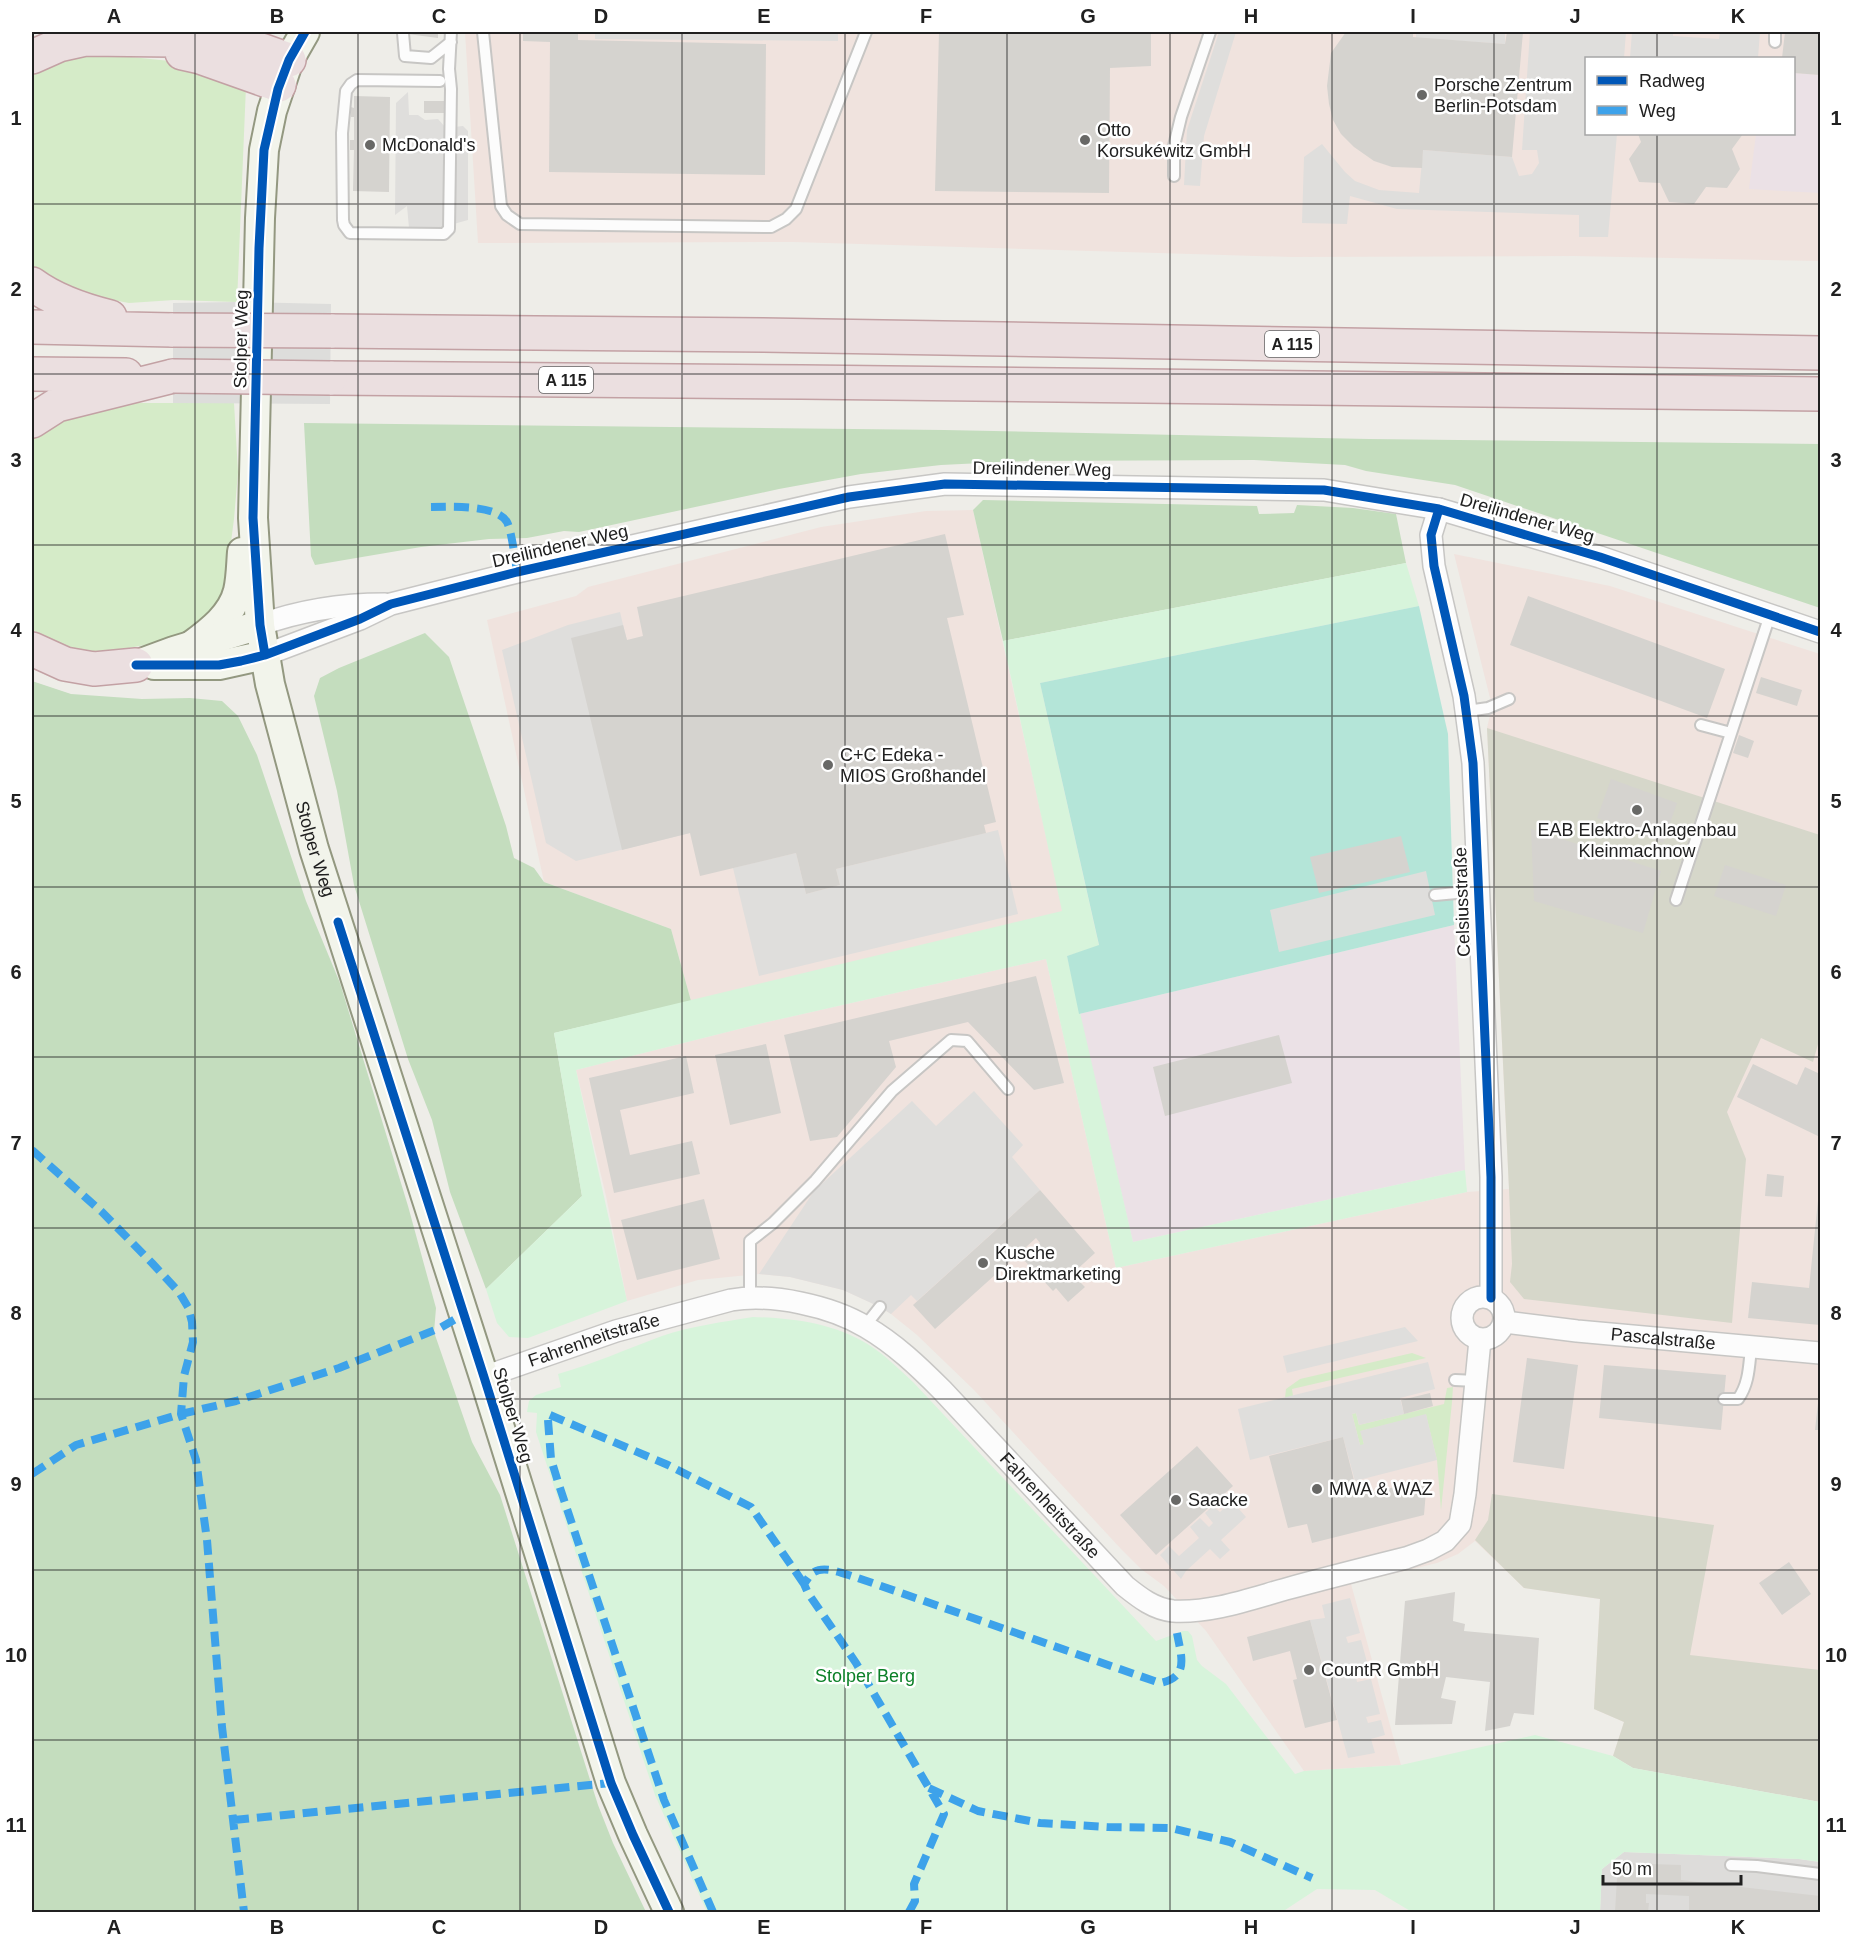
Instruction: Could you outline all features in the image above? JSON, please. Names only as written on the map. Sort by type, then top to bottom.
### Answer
[{"type":"highway","points":[[32,57],[59,45],[86,39],[231,43],[255,39],[261,50],[284,72]]},
{"type":"highway","points":[[137,40],[200,57],[284,72]]},
{"type":"highway","points":[[32,284],[76,308],[161,329]]},
{"type":"highway","name":"A 115","points":[[32,327],[775,335],[1821,352]]},
{"type":"highway","name":"A 115","points":[[32,375],[802,381],[1821,394]]},
{"type":"highway","points":[[32,421],[57,405],[173,376]]},
{"type":"highway","points":[[32,649],[65,664],[94,669],[136,665]]},
{"type":"street","name":"Stolper Weg","points":[[305,32],[284,72],[272,111],[264,150],[253,518],[260,625],[270,684],[314,849],[484,1377],[611,1783],[669,1912]]},
{"type":"street","name":"Dreilindener Weg","points":[[260,625],[305,611],[333,606],[391,604],[849,497],[945,484],[1324,490],[1439,509],[1600,557],[1821,632]]},
{"type":"street","name":"Celsiusstraße","points":[[1439,509],[1431,535],[1434,566],[1467,711],[1473,763],[1491,1177],[1491,1298]]},
{"type":"street","points":[[192,645],[211,630],[230,610],[238,591],[243,536],[253,518]]},
{"type":"street","name":"Dreilindener Weg","points":[[265,655],[360,619],[391,604]]},
{"type":"street","points":[[136,665],[192,645],[260,625]]},
{"type":"street","points":[[136,665],[219,665],[265,655]]},
{"type":"street","name":"Fahrenheitstraße","points":[[484,1377],[616,1331],[689,1310],[750,1297],[781,1299],[810,1306],[865,1326],[915,1363],[942,1389],[1125,1586],[1156,1608],[1173,1611],[1228,1605],[1406,1558],[1445,1541],[1460,1524],[1463,1513],[1465,1381],[1480,1340]]},
{"type":"street","points":[[1477,1297],[1491,1298],[1502,1308],[1505,1322],[1498,1334],[1486,1340],[1480,1340],[1473,1337],[1463,1327],[1462,1312],[1471,1300],[1477,1297]]},
{"type":"street","name":"Pascalstraße","points":[[1505,1322],[1751,1348],[1821,1353]]},
{"type":"lane","points":[[483,32],[501,206],[507,215],[520,224],[771,227],[786,219],[796,209],[866,32]]},
{"type":"lane","points":[[1174,176],[1174,146],[1210,32]]},
{"type":"lane","points":[[404,33],[405,56],[430,58],[451,37]]},
{"type":"lane","points":[[440,81],[357,80],[346,91],[342,133],[343,220],[350,233],[444,234],[450,229],[452,89],[448,69],[451,37]]},
{"type":"lane","points":[[1676,900],[1770,615]]},
{"type":"lane","points":[[1467,711],[1488,708],[1509,699]]},
{"type":"lane","points":[[1701,725],[1731,733]]},
{"type":"lane","points":[[1436,895],[1478,891]]},
{"type":"lane","points":[[750,1297],[750,1241],[773,1223],[815,1181],[892,1091],[951,1040],[967,1041],[1008,1089]]},
{"type":"lane","points":[[865,1326],[880,1307]]},
{"type":"lane","points":[[1724,1399],[1738,1399],[1744,1392],[1751,1348]]},
{"type":"lane","points":[[1731,1865],[1821,1874]]},
{"type":"shaded area","points":[[465,32],[1820,32],[1820,261],[1574,256],[1291,257],[793,242],[478,243]]},
{"type":"shaded area","points":[[595,32],[838,32],[838,41],[595,39]]},
{"type":"shaded area","points":[[1219,32],[1236,32],[1204,136],[1200,186],[1184,185],[1187,130]]},
{"type":"shaded area","points":[[1416,32],[1505,32],[1505,44],[1416,38]]},
{"type":"shaded area","points":[[1530,32],[1626,32],[1624,57],[1585,57],[1585,135],[1617,135],[1608,237],[1579,237],[1579,215],[1397,209],[1350,196],[1347,224],[1302,223],[1304,157],[1322,144],[1355,181],[1379,190],[1419,193],[1423,150],[1512,157],[1519,176],[1532,174],[1539,163],[1537,150],[1522,150]]},
{"type":"shaded area","points":[[1632,32],[1673,32],[1673,36],[1719,39],[1720,32],[1760,32],[1758,57],[1630,57]]},
{"type":"shaded area","points":[[1795,73],[1820,75],[1820,193],[1749,189],[1756,135],[1795,135]]},
{"type":"shaded area","points":[[408,92],[409,115],[418,115],[425,120],[438,119],[446,128],[463,126],[468,131],[468,220],[432,230],[409,228],[407,206],[395,215],[396,103]]},
{"type":"shaded area","points":[[973,510],[1063,912],[691,1001],[671,929],[544,882],[487,620],[576,596],[588,587],[821,527],[926,511]]},
{"type":"shaded area","points":[[1454,554],[1610,586],[1820,654],[1820,1802],[1613,1756],[1624,1722],[1594,1709],[1600,1599],[1524,1588],[1475,1541],[1458,1554],[1437,1563],[1351,1584],[1401,1765],[1304,1771],[1206,1631],[1164,1586],[1141,1569],[1121,1549],[974,1390],[917,1335],[891,1314],[843,1290],[790,1277],[759,1274],[698,1280],[627,1301],[606,1196],[576,1070],[763,1023],[1046,959],[1116,1268],[1467,1192],[1509,1189],[1487,728],[1492,706]]},
{"type":"shaded area","points":[[620,612],[643,706],[658,703],[690,833],[576,861],[546,843],[502,650],[568,625]]},
{"type":"shaded area","points":[[1487,728],[1820,835],[1820,1037],[1813,1062],[1761,1038],[1727,1112],[1746,1159],[1732,1323],[1524,1299],[1510,1282],[1512,1264],[1509,1189]]},
{"type":"shaded area","points":[[998,830],[1018,914],[759,976],[733,868],[796,853],[806,894],[840,885],[836,869]]},
{"type":"shaded area","points":[[1426,871],[1435,915],[1279,952],[1270,910]]},
{"type":"shaded area","points":[[1454,925],[1465,1170],[1133,1242],[1079,1014]]},
{"type":"shaded area","points":[[974,1091],[1023,1145],[1012,1157],[1040,1190],[917,1301],[911,1295],[891,1314],[843,1290],[790,1277],[759,1274],[814,1191],[912,1101],[936,1126]]},
{"type":"shaded area","points":[[1405,1327],[1418,1341],[1287,1373],[1283,1356]]},
{"type":"shaded area","points":[[1428,1362],[1435,1389],[1400,1398],[1404,1414],[1359,1425],[1356,1413],[1352,1414],[1360,1445],[1364,1444],[1360,1431],[1426,1414],[1437,1460],[1355,1481],[1343,1437],[1250,1460],[1238,1409]]},
{"type":"shaded area","points":[[1492,1494],[1714,1525],[1690,1655],[1820,1670],[1820,1802],[1633,1768],[1613,1756],[1624,1722],[1594,1709],[1600,1599],[1524,1588],[1475,1540],[1488,1520]]},
{"type":"shaded area","points":[[1232,1501],[1246,1517],[1221,1540],[1230,1550],[1220,1559],[1210,1549],[1186,1571],[1181,1579],[1160,1555],[1169,1546],[1179,1556],[1199,1538],[1190,1527],[1200,1518],[1209,1527],[1213,1523],[1205,1513],[1213,1506],[1220,1512]]},
{"type":"shaded area","points":[[1350,1598],[1360,1633],[1346,1637],[1348,1643],[1361,1640],[1370,1673],[1356,1677],[1357,1682],[1371,1679],[1380,1714],[1366,1717],[1368,1723],[1381,1720],[1385,1735],[1371,1739],[1375,1753],[1348,1758],[1310,1620],[1325,1618],[1322,1605]]},
{"type":"shaded area","points":[[1624,1852],[1799,1859],[1820,1862],[1820,1912],[1600,1912],[1602,1869]]},
{"type":"green space","points":[[93,53],[189,63],[246,86],[237,302],[174,300],[129,303],[70,292],[32,270],[32,76],[50,64]]},
{"type":"green space","points":[[139,403],[234,403],[238,472],[226,580],[215,608],[182,638],[102,653],[73,650],[52,642],[32,629],[32,436],[46,426],[98,406]]},
{"type":"green space","points":[[304,423],[944,430],[1369,439],[1820,444],[1820,608],[1455,485],[1366,471],[1345,465],[1254,460],[1025,461],[941,465],[861,474],[779,489],[579,532],[564,531],[527,538],[489,539],[421,547],[315,565],[311,556]]},
{"type":"green space","points":[[983,500],[1257,506],[1259,514],[1294,513],[1297,505],[1353,508],[1396,514],[1406,563],[1003,641],[973,510]]},
{"type":"green space","points":[[1406,563],[1419,606],[1040,683],[1099,946],[1067,956],[1133,1242],[1465,1170],[1467,1192],[1116,1268],[1046,959],[763,1023],[576,1070],[627,1301],[528,1338],[509,1337],[497,1323],[486,1289],[582,1196],[554,1033],[1062,911],[1003,641]]},
{"type":"green space","points":[[1419,606],[1448,734],[1454,925],[1079,1014],[1067,956],[1099,945],[1040,683]]},
{"type":"green space","points":[[425,633],[449,657],[506,826],[514,858],[534,868],[544,882],[671,929],[691,1001],[554,1033],[582,1196],[486,1289],[450,1192],[432,1120],[408,1059],[354,885],[337,791],[314,696],[320,678]]},
{"type":"green space","points":[[32,681],[71,694],[222,701],[238,716],[257,755],[306,901],[340,983],[408,1206],[436,1308],[434,1332],[472,1442],[500,1495],[598,1805],[613,1843],[646,1912],[32,1912]]},
{"type":"green space","name":"Stolper Berg","points":[[753,1317],[798,1320],[842,1331],[869,1345],[887,1358],[914,1383],[1156,1641],[1188,1631],[1192,1636],[1197,1660],[1226,1684],[1295,1774],[1304,1771],[1401,1765],[1535,1735],[1613,1756],[1633,1768],[1820,1802],[1820,1862],[1799,1859],[1624,1852],[1602,1869],[1600,1912],[1412,1912],[1375,1890],[1317,1889],[1282,1912],[707,1912],[655,1795],[536,1432],[537,1413],[527,1412],[529,1401],[536,1395],[561,1387],[558,1374],[662,1336]]},
{"type":"green space","points":[[1412,1353],[1426,1358],[1292,1389],[1293,1396],[1285,1398],[1286,1389],[1300,1379]]},
{"type":"green space","points":[[1453,1387],[1441,1510],[1437,1460],[1426,1415],[1361,1431],[1364,1445],[1360,1445],[1352,1414],[1356,1413],[1359,1425],[1444,1404],[1447,1388]]},
{"type":"pier","points":[[173,303],[331,304],[330,404],[173,403]]},
{"type":"building","points":[[438,32],[438,38],[400,33]]},
{"type":"building","points":[[523,32],[578,32],[578,40],[766,44],[765,175],[549,172],[550,42],[523,41]]},
{"type":"building","points":[[939,32],[1151,32],[1151,66],[1110,68],[1109,193],[935,191]]},
{"type":"building","name":"Porsche Zentrum Berlin-Potsdam","points":[[1346,32],[1413,32],[1413,37],[1505,44],[1507,32],[1523,32],[1512,157],[1423,150],[1422,168],[1392,167],[1374,161],[1354,147],[1341,134],[1333,120],[1327,86],[1331,53]]},
{"type":"building","points":[[1785,32],[1820,32],[1820,75],[1795,73],[1795,57],[1782,57]]},
{"type":"building","name":"McDonald's","points":[[354,96],[390,97],[389,192],[353,191],[354,150],[350,150],[350,140],[354,140],[354,117],[351,117],[351,107],[354,108]]},
{"type":"building","points":[[424,101],[444,101],[444,113],[424,113]]},
{"type":"building","points":[[1638,135],[1742,135],[1732,149],[1740,169],[1727,188],[1706,187],[1694,204],[1669,202],[1660,183],[1639,182],[1629,159],[1641,142]]},
{"type":"building","name":"C+C Edeka - MIOS Großhandel","points":[[945,534],[964,615],[947,618],[996,822],[984,825],[986,833],[836,869],[840,885],[806,894],[796,853],[700,876],[690,833],[622,850],[571,638],[623,625],[627,640],[643,636],[637,607]]},
{"type":"building","points":[[1528,596],[1725,669],[1707,718],[1510,645]]},
{"type":"building","points":[[1761,677],[1802,690],[1797,706],[1756,693]]},
{"type":"building","points":[[1739,735],[1754,741],[1748,758],[1733,753]]},
{"type":"building","name":"EAB Elektro-Anlagenbau Kleinmachnow","points":[[1611,779],[1677,803],[1663,843],[1597,818]]},
{"type":"building","points":[[1531,829],[1661,871],[1643,933],[1534,901]]},
{"type":"building","points":[[1401,836],[1410,872],[1319,893],[1310,857]]},
{"type":"building","points":[[1725,865],[1786,885],[1776,916],[1714,896]]},
{"type":"building","points":[[1036,976],[1064,1083],[1034,1090],[968,1022],[889,1041],[896,1067],[837,1137],[810,1141],[784,1035]]},
{"type":"building","points":[[1279,1035],[1292,1083],[1165,1116],[1153,1067]]},
{"type":"building","points":[[766,1044],[781,1113],[730,1125],[715,1055]]},
{"type":"building","points":[[686,1056],[694,1093],[620,1110],[630,1155],[692,1141],[700,1174],[614,1193],[589,1078]]},
{"type":"building","points":[[1753,1064],[1797,1085],[1805,1067],[1820,1074],[1820,1137],[1737,1097]]},
{"type":"building","points":[[1767,1174],[1784,1176],[1782,1197],[1765,1196]]},
{"type":"building","name":"Kusche Direktmarketing","points":[[1040,1190],[1095,1253],[1072,1274],[1085,1287],[1068,1302],[1056,1288],[1053,1291],[1023,1259],[1040,1243],[1036,1238],[935,1329],[913,1305]]},
{"type":"building","points":[[1819,1191],[1820,1325],[1748,1318],[1752,1282],[1809,1288]]},
{"type":"building","points":[[704,1199],[720,1259],[637,1280],[621,1220]]},
{"type":"building","points":[[1527,1358],[1578,1365],[1564,1469],[1513,1462]]},
{"type":"building","points":[[1604,1365],[1726,1375],[1721,1430],[1599,1418]]},
{"type":"building","points":[[1430,1393],[1433,1406],[1404,1414],[1401,1400]]},
{"type":"building","points":[[1819,1394],[1820,1430],[1815,1430]]},
{"type":"building","name":"MWA & WAZ","points":[[1343,1437],[1358,1496],[1427,1479],[1424,1515],[1312,1543],[1307,1524],[1288,1528],[1269,1456]]},
{"type":"building","name":"Saacke","points":[[1197,1446],[1233,1486],[1156,1555],[1120,1515]]},
{"type":"building","points":[[1789,1562],[1811,1594],[1782,1615],[1759,1583]]},
{"type":"building","points":[[1455,1592],[1453,1621],[1465,1624],[1464,1631],[1539,1638],[1534,1715],[1514,1713],[1510,1726],[1485,1731],[1490,1682],[1446,1677],[1441,1698],[1456,1701],[1452,1724],[1395,1725],[1405,1601]]},
{"type":"building","name":"CountR GmbH","points":[[1310,1620],[1337,1720],[1305,1728],[1293,1680],[1297,1679],[1290,1651],[1253,1661],[1247,1637]]},
{"type":"building","points":[[1621,1863],[1681,1865],[1681,1880],[1820,1896],[1820,1912],[1703,1912],[1689,1910],[1689,1896],[1646,1894],[1646,1903],[1649,1903],[1648,1912],[1615,1912],[1617,1878],[1620,1878]]},
{"type":"marked path","points":[[431,507],[483,509],[502,516],[509,527],[517,572]]},
{"type":"marked path","points":[[32,1150],[102,1212],[179,1292],[188,1307],[192,1322],[193,1342],[184,1376],[181,1414],[196,1460],[207,1540],[222,1727],[244,1912]]},
{"type":"marked path","points":[[32,1474],[76,1445],[181,1414],[236,1401],[339,1368],[440,1328],[464,1314]]},
{"type":"marked path","points":[[550,1415],[668,1465],[751,1507],[804,1584]]},
{"type":"marked path","points":[[548,1420],[551,1459],[558,1482],[664,1800],[713,1912]]},
{"type":"marked path","points":[[909,1912],[915,1901],[914,1884],[944,1814],[856,1663],[808,1593],[804,1584],[811,1574],[819,1570],[842,1573],[1160,1683],[1170,1680],[1180,1671],[1181,1657],[1177,1633]]},
{"type":"marked path","points":[[234,1820],[611,1783]]},
{"type":"marked path","points":[[929,1788],[978,1811],[1040,1823],[1171,1828],[1230,1842],[1312,1878]]},
{"type":"cycle path","points":[[265,655],[260,625],[253,518],[259,248],[264,150],[278,89],[289,60],[305,32]]},
{"type":"cycle path","points":[[136,665],[219,665],[241,661],[265,655],[360,619],[391,604],[517,572],[849,497],[945,484],[1324,490],[1439,509],[1600,557],[1820,632]]},
{"type":"cycle path","points":[[1439,509],[1431,535],[1434,566],[1464,696],[1473,763],[1491,1177],[1491,1298]]},
{"type":"cycle path","points":[[338,922],[611,1783],[669,1912]]},
{"type":"place","name":"Porsche Zentrum Berlin-Potsdam","points":[[1422,95]]},
{"type":"place","name":"Otto Korsukéwitz GmbH","points":[[1085,140]]},
{"type":"place","name":"McDonald's","points":[[370,145]]},
{"type":"place","name":"C+C Edeka - MIOS Großhandel","points":[[828,765]]},
{"type":"place","name":"EAB Elektro-Anlagenbau Kleinmachnow","points":[[1637,810]]},
{"type":"place","name":"Kusche Direktmarketing","points":[[983,1263]]},
{"type":"place","name":"MWA & WAZ","points":[[1317,1489]]},
{"type":"place","name":"Saacke","points":[[1176,1500]]},
{"type":"place","name":"CountR GmbH","points":[[1309,1670]]}]
